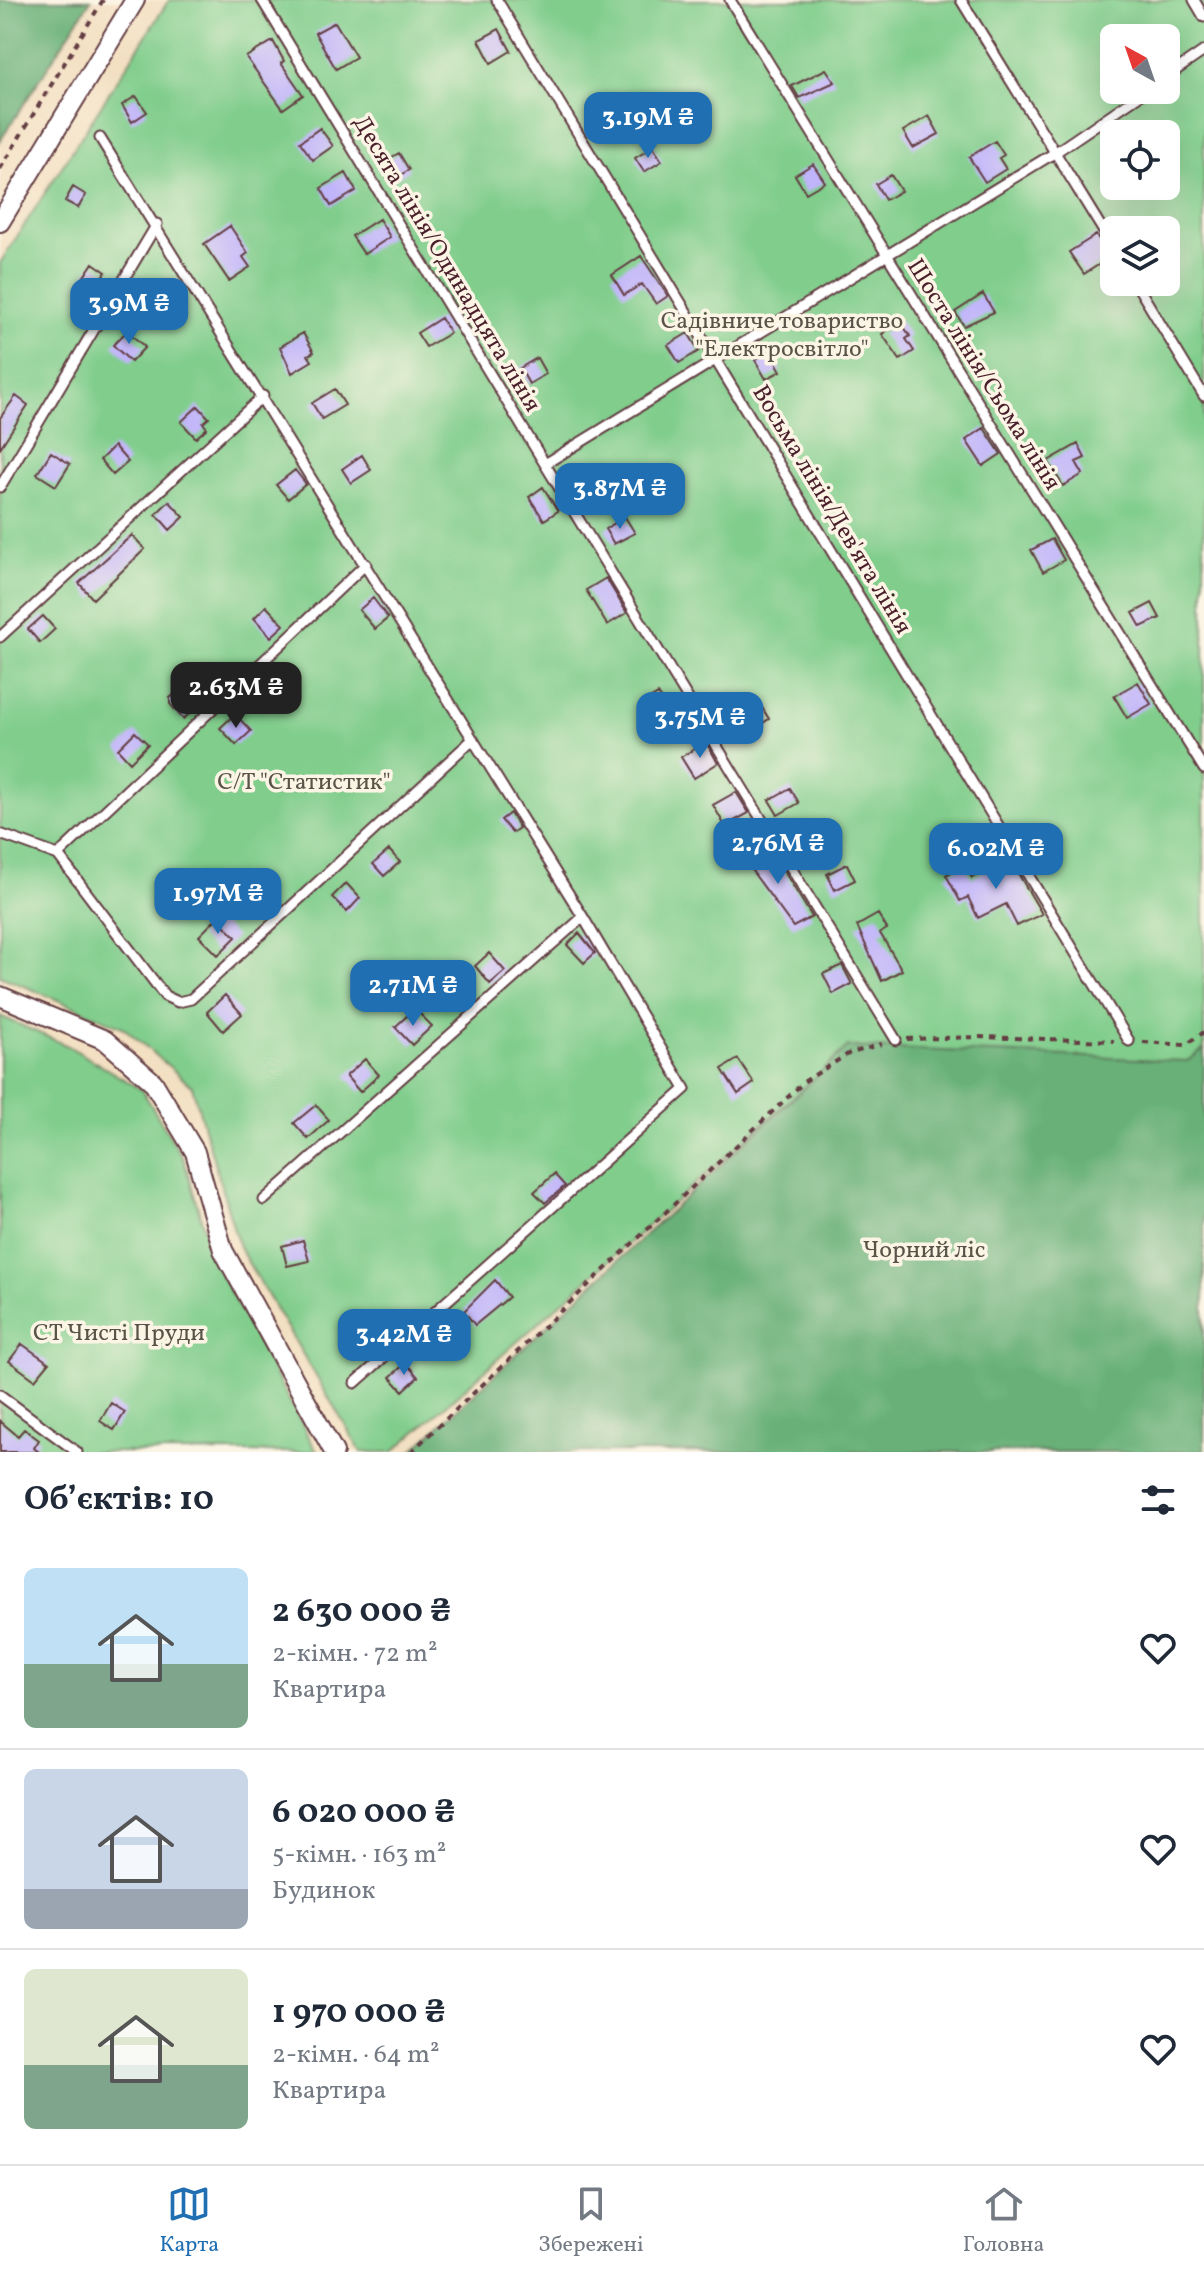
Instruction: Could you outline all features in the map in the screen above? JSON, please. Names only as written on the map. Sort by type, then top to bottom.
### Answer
[{"type":"street","points":[[0,222],[135,0]]},
{"type":"street","points":[[0,996],[105,1040],[153,1082],[195,1152],[223,1250],[334,1452]]},
{"type":"lane","name":"Десята лінія/Одинадцята лінія","points":[[262,0],[896,1040]]},
{"type":"lane","name":"Восьма лінія/Дев'ята лінія","points":[[497,0],[1129,1041]]},
{"type":"lane","name":"Шоста лінія/Сьома лінія","points":[[730,0],[1204,769]]},
{"type":"lane","points":[[961,0],[1100,225]]},
{"type":"lane","points":[[1194,0],[1204,17]]},
{"type":"lane","points":[[1180,67],[1204,51]]},
{"type":"lane","points":[[545,464],[1056,152],[1126,104]]},
{"type":"lane","points":[[100,138],[263,396],[685,1089],[355,1383]]},
{"type":"lane","points":[[0,487],[157,224]]},
{"type":"lane","points":[[1143,296],[1204,396]]},
{"type":"lane","points":[[0,637],[263,396]]},
{"type":"lane","points":[[58,855],[366,564]]},
{"type":"lane","points":[[0,834],[58,855],[165,996],[178,1002],[191,999],[473,739]]},
{"type":"lane","points":[[264,1200],[583,917]]},
{"type":"lane","points":[[0,1395],[77,1452]]},
{"type":"path","points":[[0,169],[103,0]]},
{"type":"path","points":[[411,1452],[805,1081],[848,1054],[896,1040],[979,1037],[1186,1045],[1204,1032]]},
{"type":"green space","points":[[0,0],[91,0],[0,141]]},
{"type":"green space","points":[[169,0],[1204,0],[1204,1049],[1187,1061],[828,1066],[393,1452],[361,1452],[239,1247],[192,1086],[123,1027],[0,976],[0,263]]},
{"type":"green space","name":"СТ Чисті Пруди","points":[[0,1016],[68,1046],[142,1090],[184,1160],[214,1262],[317,1452],[0,1452]]},
{"type":"green space","name":"Чорний ліс","points":[[848,1047],[1187,1061],[1204,1049],[1204,1452],[411,1452]]},
{"type":"building","points":[[335,22],[356,57],[336,69],[315,33]]},
{"type":"building","points":[[499,29],[511,51],[491,63],[479,40]]},
{"type":"building","points":[[273,41],[284,61],[281,63],[303,95],[283,109],[246,57]]},
{"type":"building","points":[[826,69],[835,82],[799,98],[792,86]]},
{"type":"building","points":[[136,96],[147,112],[132,122],[122,105]]},
{"type":"building","points":[[929,116],[939,134],[913,148],[903,131]]},
{"type":"building","points":[[320,128],[333,146],[313,160],[300,142]]},
{"type":"building","points":[[995,141],[1004,155],[999,158],[1006,169],[985,182],[969,157]]},
{"type":"building","points":[[653,147],[662,161],[644,172],[635,158]]},
{"type":"building","points":[[399,153],[409,170],[390,181],[380,164]]},
{"type":"building","points":[[813,164],[825,182],[806,193],[795,175]]},
{"type":"building","points":[[346,173],[356,191],[331,206],[321,188]]},
{"type":"building","points":[[891,175],[901,191],[885,200],[876,184]]},
{"type":"building","points":[[73,187],[86,195],[78,208],[65,201]]},
{"type":"building","points":[[379,219],[390,237],[364,254],[352,236]]},
{"type":"building","points":[[230,226],[248,253],[243,257],[250,267],[229,281],[204,244]]},
{"type":"building","points":[[1096,235],[1100,241],[1100,264],[1084,274],[1069,252]]},
{"type":"building","points":[[641,256],[668,296],[656,304],[642,284],[624,295],[612,275]]},
{"type":"building","points":[[93,263],[106,272],[94,290],[81,281]]},
{"type":"building","points":[[983,294],[994,312],[964,326],[955,312]]},
{"type":"building","points":[[441,318],[450,333],[426,347],[417,333]]},
{"type":"building","points":[[900,321],[910,336],[906,339],[914,351],[900,360],[882,334]]},
{"type":"building","points":[[127,331],[145,347],[131,362],[113,345]]},
{"type":"building","points":[[303,333],[314,352],[308,355],[312,361],[292,373],[280,347]]},
{"type":"building","points":[[688,333],[699,351],[679,363],[668,345]]},
{"type":"building","points":[[770,351],[781,371],[766,379],[755,360]]},
{"type":"building","points":[[537,358],[546,374],[529,384],[520,368]]},
{"type":"building","points":[[335,389],[345,405],[322,419],[312,403]]},
{"type":"building","points":[[16,396],[28,405],[0,448],[0,418]]},
{"type":"building","points":[[198,406],[209,418],[203,423],[207,428],[196,438],[181,422]]},
{"type":"building","points":[[984,428],[1001,454],[983,466],[966,440]]},
{"type":"building","points":[[1078,444],[1085,458],[1076,462],[1083,474],[1063,486],[1048,461]]},
{"type":"building","points":[[114,446],[128,462],[113,475],[100,460]]},
{"type":"building","points":[[51,452],[70,464],[56,486],[37,474]]},
{"type":"building","points":[[362,455],[371,470],[351,483],[342,469]]},
{"type":"building","points":[[295,470],[306,484],[288,499],[276,485]]},
{"type":"building","points":[[543,487],[558,511],[544,520],[529,497]]},
{"type":"building","points":[[169,501],[184,517],[170,530],[156,514]]},
{"type":"building","points":[[625,517],[635,533],[614,544],[605,529]]},
{"type":"building","points":[[132,535],[145,549],[93,599],[79,583]]},
{"type":"building","points":[[1052,539],[1064,560],[1043,572],[1031,550]]},
{"type":"building","points":[[606,578],[627,613],[607,625],[586,590]]},
{"type":"building","points":[[373,598],[388,618],[375,629],[359,610]]},
{"type":"building","points":[[1152,603],[1160,618],[1141,627],[1133,613]]},
{"type":"building","points":[[266,606],[284,625],[271,637],[254,618]]},
{"type":"building","points":[[43,616],[55,629],[40,643],[28,629]]},
{"type":"building","points":[[1138,682],[1151,704],[1127,718],[1114,696]]},
{"type":"building","points":[[183,687],[199,706],[183,719],[170,704],[170,698]]},
{"type":"building","points":[[658,694],[668,710],[651,720],[641,704]]},
{"type":"building","points":[[761,706],[769,719],[746,734],[737,721]]},
{"type":"building","points":[[235,714],[251,731],[236,745],[220,728]]},
{"type":"building","points":[[135,732],[148,744],[130,762],[118,749]]},
{"type":"building","points":[[706,742],[718,763],[694,778],[681,757]]},
{"type":"building","points":[[790,788],[799,803],[778,815],[769,800]]},
{"type":"building","points":[[736,792],[749,813],[725,826],[713,805]]},
{"type":"building","points":[[510,813],[519,828],[512,833],[501,820]]},
{"type":"building","points":[[768,845],[812,917],[793,927],[744,860]]},
{"type":"building","points":[[389,850],[400,862],[384,876],[373,864]]},
{"type":"building","points":[[1009,858],[1042,914],[1017,926],[1006,904],[978,918],[968,897],[960,901],[946,875],[964,865],[972,878]]},
{"type":"building","points":[[847,864],[855,880],[835,890],[827,874]]},
{"type":"building","points":[[346,883],[360,898],[347,912],[332,897]]},
{"type":"building","points":[[878,914],[887,929],[880,933],[902,970],[882,981],[857,926]]},
{"type":"building","points":[[217,918],[236,937],[218,955],[199,936]]},
{"type":"building","points":[[579,933],[595,953],[584,963],[567,945]]},
{"type":"building","points":[[489,953],[505,971],[490,984],[475,966]]},
{"type":"building","points":[[842,965],[852,984],[833,994],[823,974]]},
{"type":"building","points":[[225,995],[242,1014],[223,1031],[207,1012]]},
{"type":"building","points":[[418,1012],[432,1026],[412,1045],[395,1027],[408,1015],[412,1019]]},
{"type":"building","points":[[365,1059],[379,1075],[360,1092],[346,1076]]},
{"type":"building","points":[[738,1059],[754,1083],[738,1094],[722,1069]]},
{"type":"building","points":[[316,1105],[329,1120],[308,1139],[294,1123]]},
{"type":"building","points":[[554,1174],[565,1186],[545,1203],[534,1192]]},
{"type":"building","points":[[303,1240],[309,1261],[287,1266],[282,1246]]},
{"type":"building","points":[[495,1280],[509,1297],[475,1325],[464,1311]]},
{"type":"building","points":[[22,1344],[49,1363],[35,1380],[9,1361]]},
{"type":"building","points":[[406,1363],[418,1377],[403,1391],[390,1377]]},
{"type":"building","points":[[111,1403],[125,1412],[114,1430],[100,1421]]},
{"type":"building","points":[[0,1421],[18,1436],[24,1429],[39,1440],[34,1448],[39,1452],[0,1452]]},
{"type":"park label","name":"Садівниче товариство \"Електросвітло\"","points":[[782,336]]},
{"type":"park label","name":"С/Т \"Статистик\"","points":[[304,783]]}]
